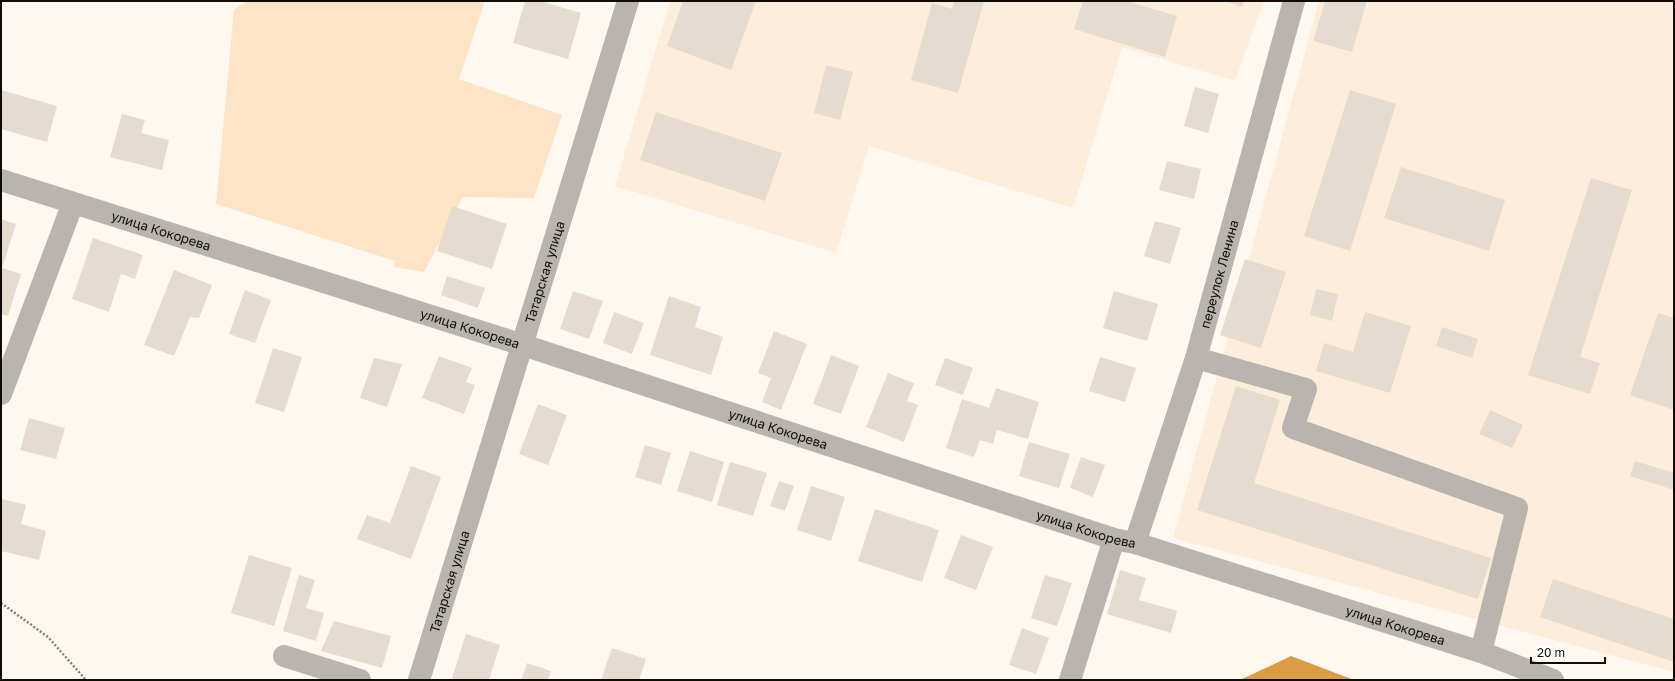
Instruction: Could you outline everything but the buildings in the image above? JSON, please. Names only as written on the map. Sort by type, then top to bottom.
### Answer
[{"type":"street","name":"Татарская улица","points":[[419,680],[628,1]]},
{"type":"street","name":"переулок Ленина","points":[[1135,543],[1196,358],[1294,1]]},
{"type":"street","name":"улица Кокорева","points":[[1,180],[523,346],[1114,539],[1135,543],[1481,652],[1553,680]]},
{"type":"street","points":[[1,394],[73,203]]},
{"type":"street","points":[[1196,358],[1306,389],[1294,428],[1517,508],[1481,652]]},
{"type":"street","points":[[1070,680],[1114,539]]},
{"type":"street","points":[[284,656],[360,680]]},
{"type":"path","points":[[1,603],[48,637],[86,680]]},
{"type":"shaded area","points":[[247,1],[485,1],[459,79],[562,115],[534,198],[463,197],[424,272],[394,267],[395,261],[216,204],[234,10]]},
{"type":"shaded area","points":[[670,1],[1264,1],[1235,81],[1122,47],[1073,208],[869,146],[836,253],[615,186]]},
{"type":"shaded area","points":[[1319,1],[1674,1],[1674,672],[1173,538]]},
{"type":"shaded area","points":[[1291,656],[1354,680],[1240,680]]}]
